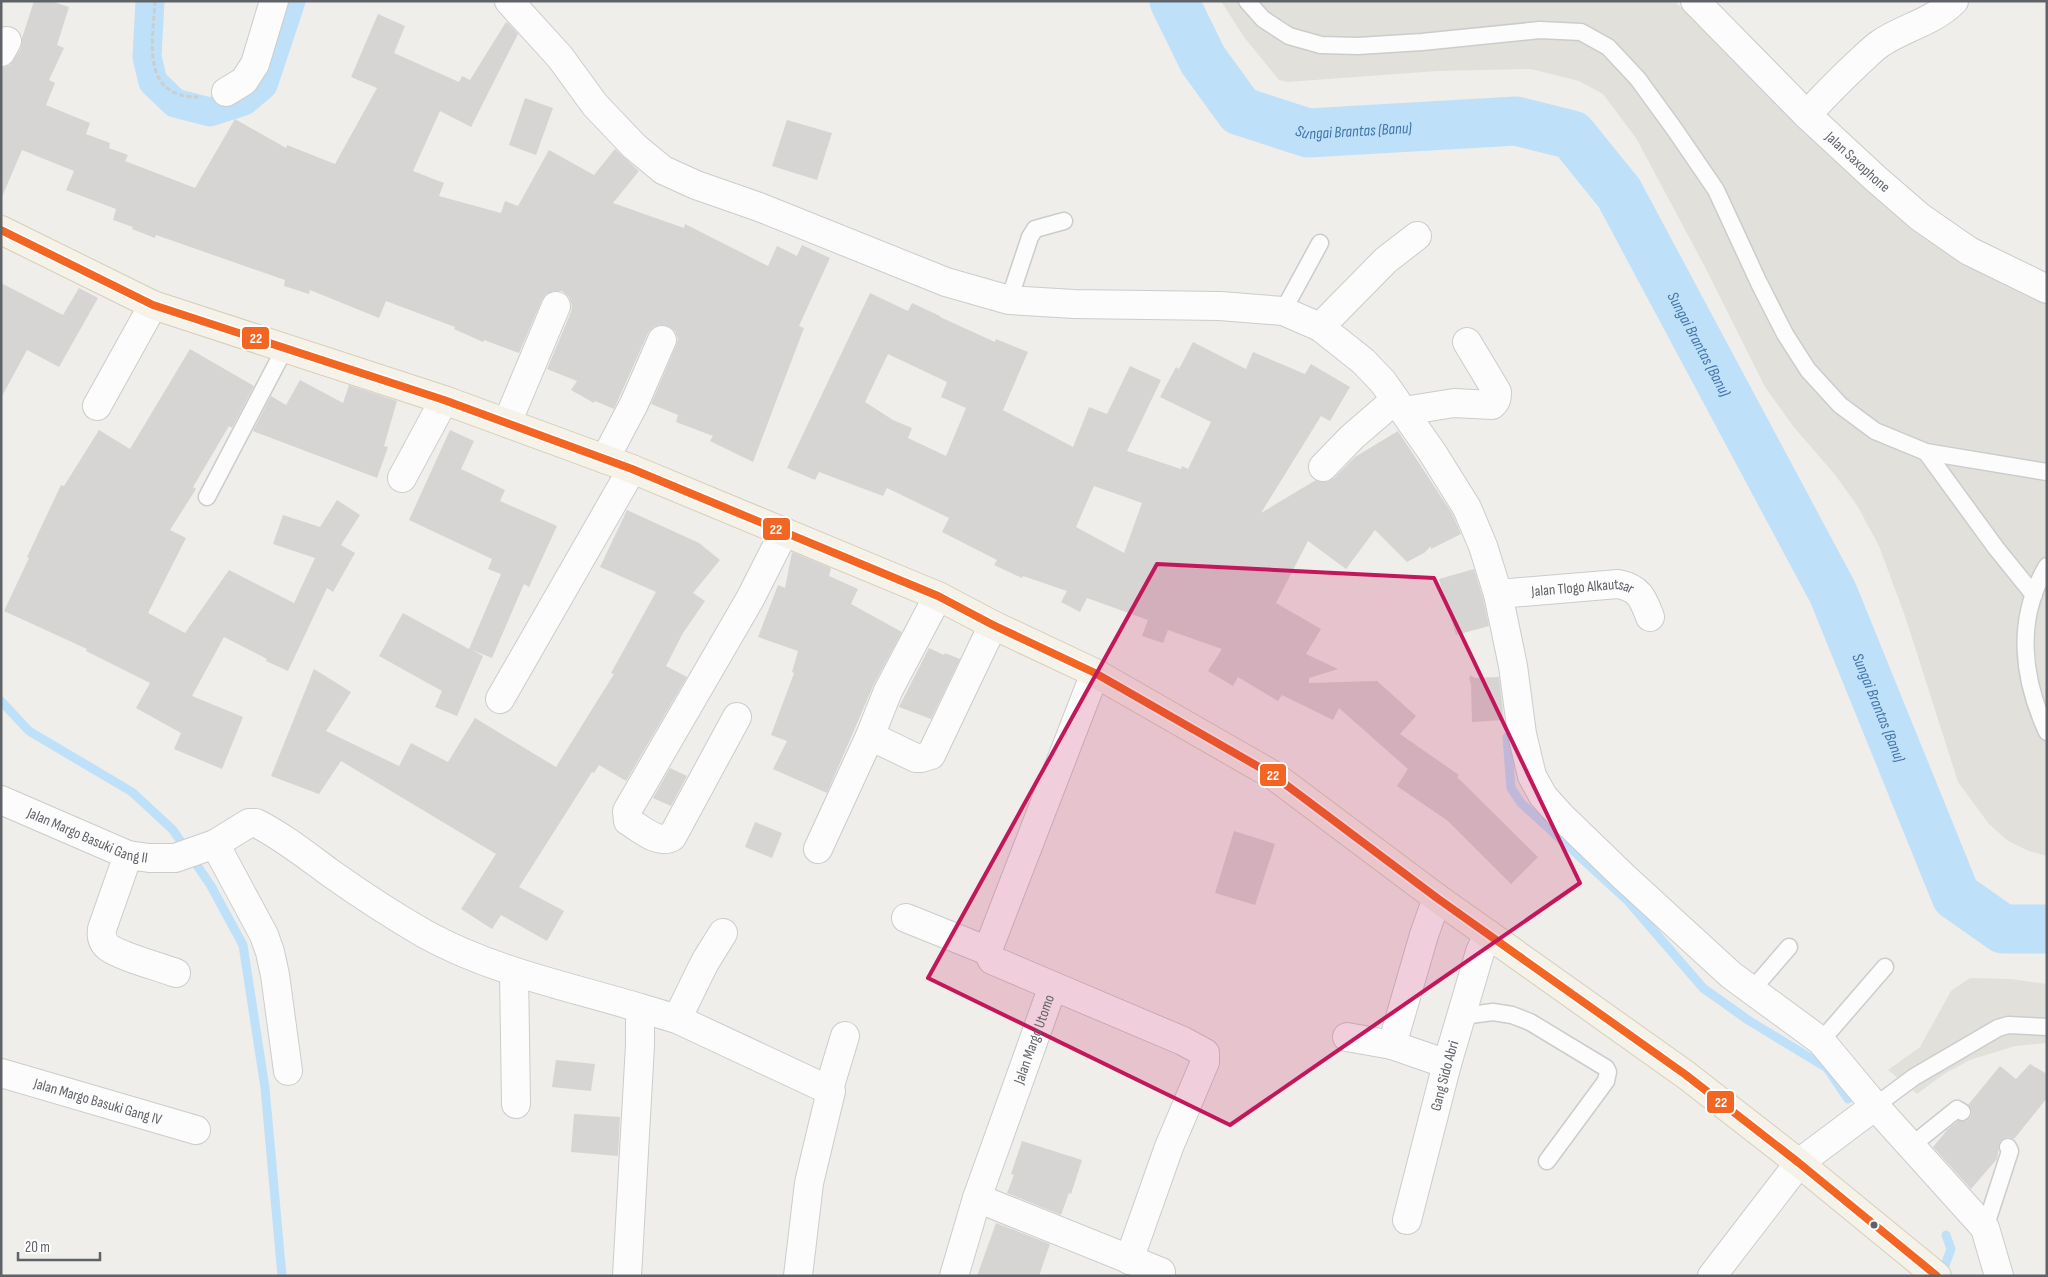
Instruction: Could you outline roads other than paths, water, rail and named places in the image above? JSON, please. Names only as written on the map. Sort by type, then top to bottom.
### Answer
[{"type":"main road","points":[[1,230],[153,305],[444,400],[632,469],[938,596],[993,625],[1095,672],[1273,775],[1437,898],[1686,1075],[1799,1163],[1927,1268]]},
{"type":"street","points":[[226,92],[244,81],[255,64],[274,1]]},
{"type":"street","points":[[509,1],[560,57],[576,81],[634,146],[663,170],[696,185],[759,207],[946,282],[1009,300],[1074,304],[1220,306],[1282,311],[1320,327],[1363,361],[1383,382],[1400,405],[1467,508],[1484,546],[1498,594],[1513,666],[1522,734],[1532,776],[1543,796],[1623,876],[1708,955],[1751,991],[1821,1041],[1875,1106],[1985,1228],[1999,1276]]},
{"type":"street","name":"Jalan Saxophone","points":[[1695,1],[1807,115],[1874,178],[1920,217],[1969,251],[2047,289]]},
{"type":"street","points":[[1807,115],[1831,89],[1879,44],[1895,34],[1937,16],[1954,1]]},
{"type":"street","points":[[1320,327],[1386,260],[1417,236]]},
{"type":"street","points":[[97,406],[153,305]]},
{"type":"street","points":[[507,423],[556,306]]},
{"type":"street","points":[[605,459],[634,404],[662,340]]},
{"type":"street","points":[[1323,467],[1369,423],[1400,405],[1492,405],[1495,403],[1497,392],[1467,342]]},
{"type":"street","points":[[402,478],[444,400]]},
{"type":"street","points":[[500,699],[632,469]]},
{"type":"street","points":[[737,717],[672,837],[668,840],[659,839],[628,820],[627,811],[736,623],[784,532]]},
{"type":"street","name":"Jalan Tlogo Alkautsar","points":[[1498,594],[1618,584],[1632,587],[1640,596],[1650,617]]},
{"type":"street","points":[[818,849],[870,736],[888,691],[938,596]]},
{"type":"street","points":[[870,736],[916,758],[931,755],[993,625]]},
{"type":"street","points":[[988,951],[1095,672]]},
{"type":"street","name":"Jalan Margo Basuki Gang II","points":[[1,800],[128,854],[149,858],[176,858],[212,845],[249,823],[256,823],[402,920],[461,951],[487,963],[514,972]]},
{"type":"street","points":[[212,845],[264,935],[270,952],[288,1071]]},
{"type":"street","points":[[128,854],[102,929],[101,936],[103,942],[116,952],[176,973]]},
{"type":"street","points":[[1392,1045],[1424,935],[1437,898]]},
{"type":"street","name":"Jalan Margo Utomo","points":[[906,918],[988,951],[992,960],[1053,986],[978,1198],[954,1276]]},
{"type":"street","points":[[677,1019],[701,970],[723,933]]},
{"type":"street","name":"Gang Sido Abri","points":[[1406,1220],[1432,1127],[1447,1064],[1480,952],[1488,934]]},
{"type":"street","points":[[516,1104],[514,972],[677,1019],[830,1089]]},
{"type":"street","points":[[1053,986],[1183,1041],[1205,1053],[1205,1062],[1169,1147],[1129,1260]]},
{"type":"street","points":[[627,1276],[640,1045],[640,1008]]},
{"type":"street","points":[[798,1276],[809,1183],[831,1092],[830,1089],[845,1036]]},
{"type":"street","points":[[1347,1037],[1392,1045],[1447,1064]]},
{"type":"street","name":"Jalan Margo Basuki Gang IV","points":[[1,1073],[196,1130]]},
{"type":"street","points":[[1712,1276],[1799,1163],[1875,1106]]},
{"type":"street","points":[[978,1198],[1161,1272]]},
{"type":"lane","points":[[1247,1],[1263,19],[1289,36],[1320,45],[1358,46],[1422,42],[1540,30],[1581,32],[1608,47],[1643,86],[1716,190],[1759,284],[1785,334],[1808,370],[1840,405],[1875,431],[1926,452],[2047,472]]},
{"type":"lane","points":[[1009,300],[1030,237],[1035,229],[1064,221]]},
{"type":"lane","points":[[1282,311],[1320,243]]},
{"type":"lane","points":[[207,497],[285,348]]},
{"type":"lane","points":[[1926,452],[1996,548],[2034,595]]},
{"type":"lane","points":[[2047,566],[2034,595],[2028,618],[2025,642],[2026,666],[2030,689],[2047,732]]},
{"type":"lane","points":[[1751,991],[1788,947]]},
{"type":"lane","points":[[1821,1041],[1885,967]]},
{"type":"lane","points":[[1462,1016],[1492,1012],[1512,1015],[1530,1022],[1606,1068],[1608,1076],[1606,1081],[1547,1160]]},
{"type":"lane","points":[[1875,1106],[1914,1076],[1998,1028],[2008,1025],[2047,1028]]},
{"type":"lane","points":[[1911,1146],[1957,1109],[1962,1112]]},
{"type":"lane","points":[[1985,1228],[2010,1152],[2008,1147]]},
{"type":"waterway","points":[[150,1],[147,57],[153,82],[175,103],[210,112],[244,101],[263,85],[291,1]]},
{"type":"waterway","name":"Sungai Brantas (Banu)","points":[[1174,1],[1203,60],[1240,111],[1308,133],[1516,121],[1572,135],[1619,193],[1833,593],[1956,896],[2003,929],[2047,929]]},
{"type":"waterway","points":[[1,701],[29,731],[132,792],[173,830],[211,886],[243,945],[265,1088],[282,1276]]},
{"type":"waterway","points":[[1507,737],[1511,788],[1521,803],[1628,901],[1703,988],[1748,1020],[1827,1068],[1848,1099]]},
{"type":"waterway","points":[[1941,1276],[1951,1249],[1946,1235]]}]
